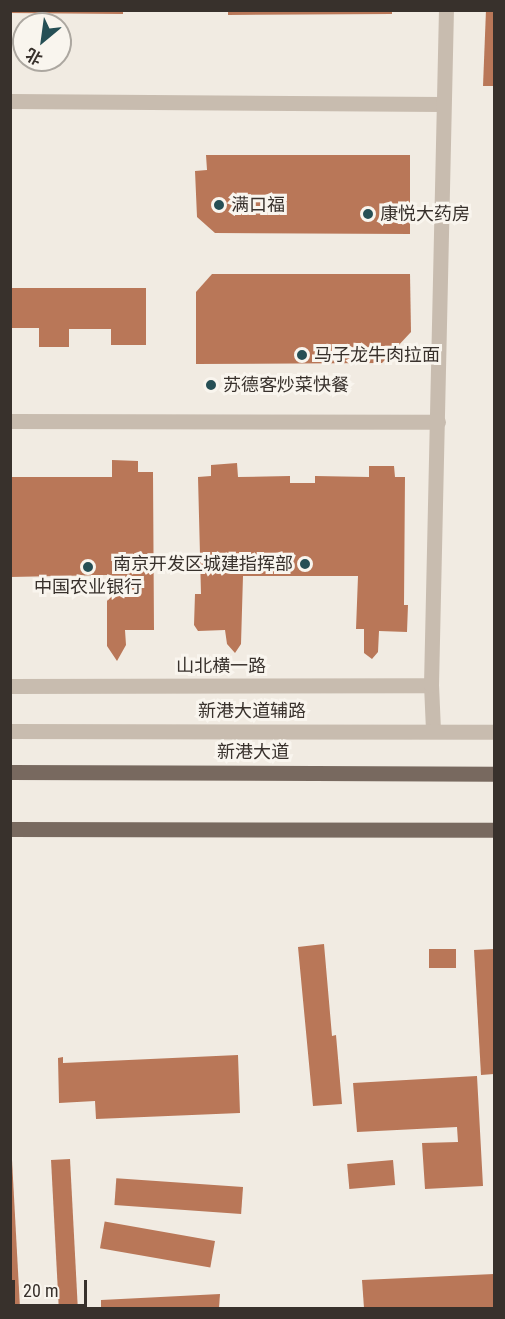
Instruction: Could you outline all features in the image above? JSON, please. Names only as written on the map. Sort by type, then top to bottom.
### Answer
[{"type":"main road","name":"新港大道","points":[[10,771],[495,774]]},
{"type":"main road","points":[[10,829],[495,830]]},
{"type":"street","points":[[433,730],[431,685],[438,422],[442,104],[446,10]]},
{"type":"street","points":[[10,101],[442,104]]},
{"type":"street","points":[[10,421],[438,422]]},
{"type":"street","name":"山北横一路","points":[[10,686],[431,685]]},
{"type":"street","name":"新港大道辅路","points":[[10,731],[433,730],[495,732]]},
{"type":"building","points":[[10,10],[123,10],[123,14],[10,13]]},
{"type":"building","points":[[228,10],[392,10],[392,14],[228,15]]},
{"type":"building","points":[[486,10],[494,10],[494,86],[483,86]]},
{"type":"building","points":[[206,155],[410,155],[410,234],[215,233],[197,217],[195,171],[207,170]]},
{"type":"building","points":[[212,274],[410,274],[411,332],[382,363],[196,364],[196,292]]},
{"type":"building","points":[[10,288],[146,288],[146,345],[111,345],[111,329],[69,329],[69,347],[39,347],[39,328],[10,328]]},
{"type":"building","points":[[112,460],[138,461],[138,472],[153,472],[154,630],[125,630],[126,645],[117,661],[107,646],[107,575],[10,577],[10,477],[112,477]]},
{"type":"building","points":[[237,463],[238,477],[290,476],[290,483],[315,483],[315,476],[369,477],[369,466],[394,466],[395,477],[405,477],[404,605],[408,605],[407,632],[379,631],[378,652],[372,659],[364,653],[364,629],[356,629],[358,576],[243,576],[241,644],[235,653],[227,644],[225,630],[198,631],[194,625],[195,594],[201,594],[198,477],[211,476],[211,465]]},
{"type":"building","points":[[324,944],[332,1036],[336,1035],[342,1104],[313,1106],[298,947]]},
{"type":"building","points":[[429,949],[456,949],[456,968],[429,968]]},
{"type":"building","points":[[494,949],[494,1074],[481,1075],[474,950]]},
{"type":"building","points":[[238,1055],[240,1113],[96,1119],[95,1101],[59,1103],[58,1058],[63,1057],[63,1063]]},
{"type":"building","points":[[477,1076],[483,1186],[425,1189],[422,1143],[458,1142],[457,1127],[357,1132],[353,1083]]},
{"type":"building","points":[[70,1159],[78,1308],[59,1308],[51,1160]]},
{"type":"building","points":[[10,1160],[12,1160],[20,1308],[10,1308]]},
{"type":"building","points":[[393,1160],[395,1185],[349,1189],[347,1164]]},
{"type":"building","points":[[116,1178],[243,1187],[241,1214],[114,1205]]},
{"type":"building","points":[[105,1222],[215,1241],[210,1268],[100,1248]]},
{"type":"building","points":[[494,1274],[494,1308],[364,1308],[362,1280]]},
{"type":"building","points":[[220,1294],[219,1308],[101,1308],[101,1300]]},
{"type":"place","name":"满口福","points":[[219,205]]},
{"type":"place","name":"康悦大药房","points":[[368,214]]},
{"type":"place","name":"马子龙牛肉拉面","points":[[302,355]]},
{"type":"place","name":"苏德客炒菜快餐","points":[[211,385]]},
{"type":"place","name":"南京开发区城建指挥部","points":[[305,564]]},
{"type":"place","name":"中国农业银行","points":[[88,567]]}]
